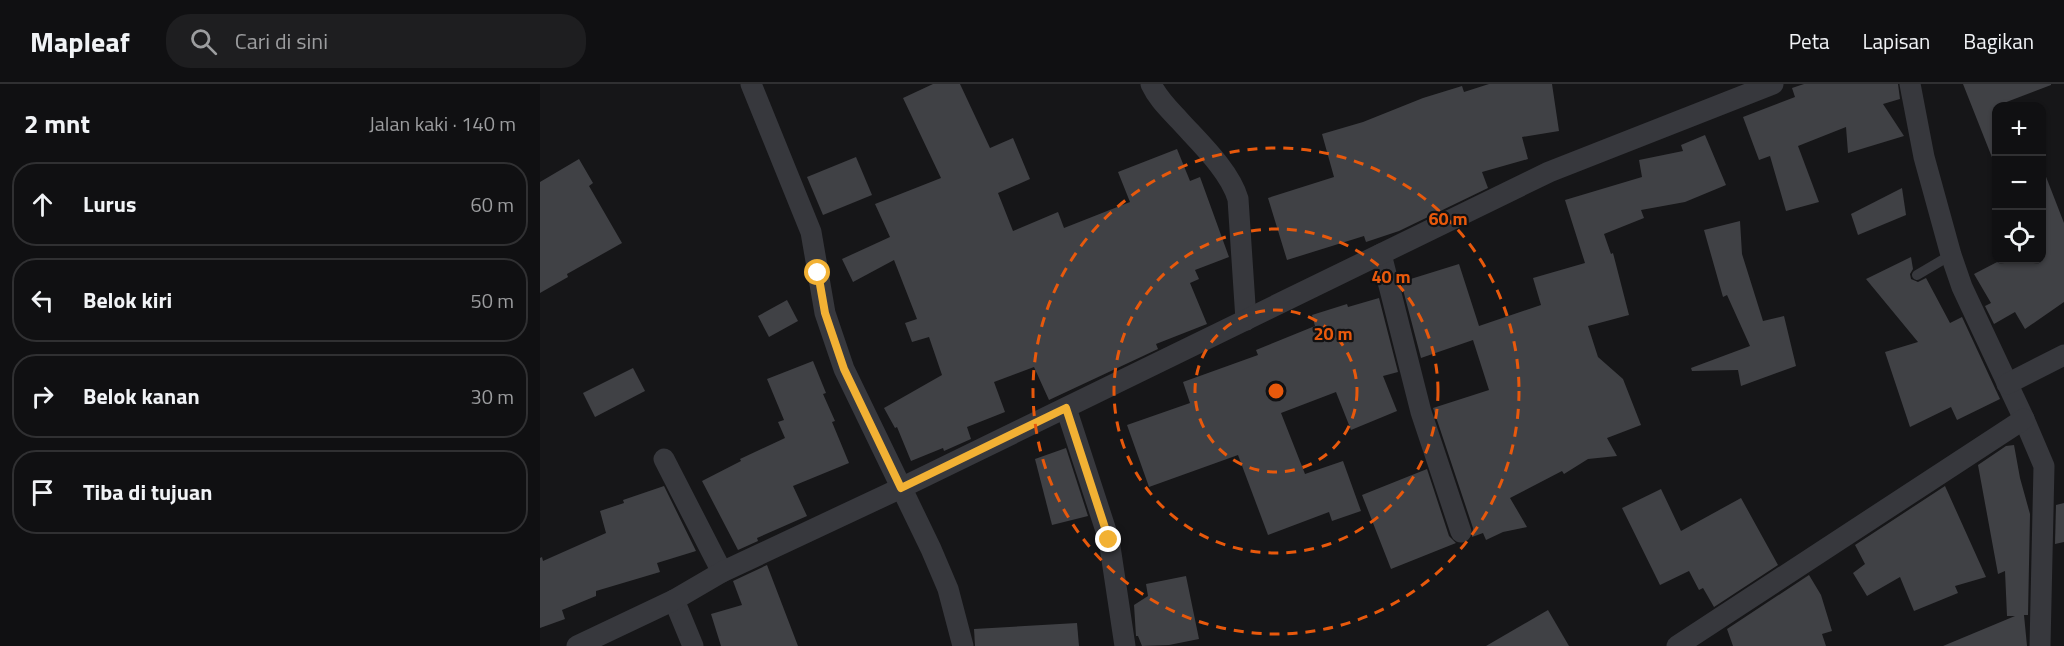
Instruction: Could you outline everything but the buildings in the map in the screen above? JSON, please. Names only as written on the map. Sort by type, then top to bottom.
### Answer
[{"type":"street","points":[[751,84],[811,232],[825,313],[844,369],[931,549],[948,589],[963,646]]},
{"type":"street","points":[[1151,84],[1160,100],[1224,172],[1236,190],[1246,320]]},
{"type":"street","points":[[577,646],[674,600],[722,572],[901,488],[1549,172],[1773,84]]},
{"type":"street","points":[[1910,84],[1924,157],[1962,287],[2024,418],[2044,466],[2040,646]]},
{"type":"street","points":[[1381,254],[1421,412],[1461,532]]},
{"type":"street","points":[[2007,384],[2064,355]]},
{"type":"street","points":[[1066,408],[1109,540],[1125,646]]},
{"type":"street","points":[[1677,646],[2024,418]]},
{"type":"street","points":[[664,459],[722,572]]},
{"type":"street","points":[[674,600],[693,646]]},
{"type":"lane","points":[[1917,275],[1951,255]]},
{"type":"route","points":[[818,273],[825,313],[844,369],[901,488],[1066,408],[1109,540]]}]
